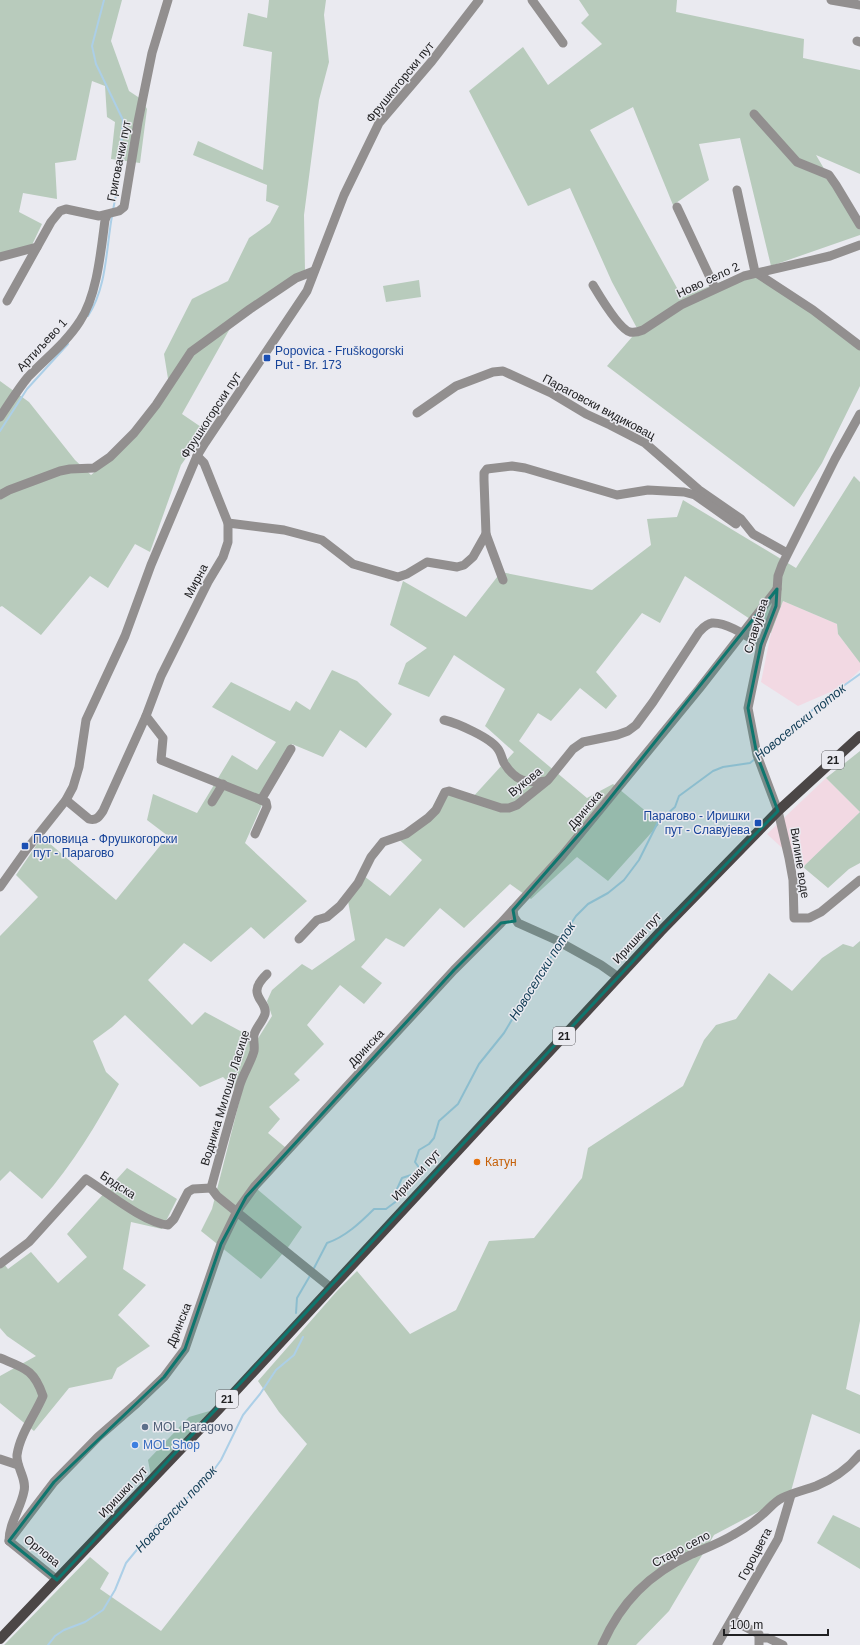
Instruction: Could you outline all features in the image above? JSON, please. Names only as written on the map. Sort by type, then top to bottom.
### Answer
[{"type":"main road","name":"Иришки пут","points":[[0,1639],[219,1409],[330,1287],[707,884],[778,811],[860,736]]},
{"type":"street","name":"Григовачки пут","points":[[37,247],[51,222],[60,211],[66,209],[99,216],[119,211],[125,205],[138,122],[152,53],[168,0]]},
{"type":"street","name":"Фрушкогорски пут","points":[[0,887],[27,849],[66,800],[73,787],[78,772],[86,720],[125,636],[151,565],[198,456],[218,424],[300,304],[307,291],[344,195],[379,123],[432,61],[479,0]]},
{"type":"street","points":[[532,0],[563,43]]},
{"type":"street","points":[[830,0],[860,5]]},
{"type":"street","points":[[754,114],[797,162],[829,175],[860,225]]},
{"type":"street","points":[[737,190],[756,272],[813,310],[860,346]]},
{"type":"street","points":[[677,207],[715,288]]},
{"type":"street","name":"Артиљево 1","points":[[0,417],[27,379],[62,344],[81,320],[90,298],[97,274],[107,214]]},
{"type":"street","name":"Ново село 2","points":[[593,285],[624,329],[630,332],[636,332],[642,330],[682,305],[715,288],[756,272],[830,256],[860,245]]},
{"type":"street","points":[[0,256],[37,247]]},
{"type":"street","points":[[7,301],[37,247]]},
{"type":"street","points":[[0,494],[60,471],[94,468],[110,457],[134,433],[156,405],[191,352],[296,278],[314,271]]},
{"type":"street","name":"Параговски видиковац","points":[[417,413],[456,386],[492,372],[504,371],[551,393],[586,414],[650,446],[699,490],[741,519],[753,534]]},
{"type":"street","name":"Славујева","points":[[778,811],[760,766],[748,708],[761,645],[776,606],[778,576],[787,553],[835,459],[860,414]]},
{"type":"street","name":"Мирна","points":[[66,800],[92,820],[98,818],[103,811],[146,716],[161,676],[208,582],[223,557],[228,542],[228,523],[204,463],[198,456]]},
{"type":"street","name":"Параговски видиковац","points":[[503,580],[486,534],[484,473],[487,469],[512,466],[525,468],[617,495],[648,490],[684,492],[694,495],[742,528],[787,553]]},
{"type":"street","points":[[228,523],[284,530],[322,540],[352,564],[398,577],[407,574],[427,562],[457,567],[464,565],[473,556],[486,534]]},
{"type":"street","name":"Дринска","points":[[9,1541],[54,1482],[98,1437],[164,1377],[185,1349],[221,1244],[237,1211],[255,1186],[454,970],[501,923],[562,856],[699,689],[777,589]]},
{"type":"street","name":"Вукова","points":[[299,939],[317,920],[327,917],[340,906],[358,883],[371,857],[383,842],[406,834],[420,825],[436,810],[445,792],[449,791],[505,808],[517,805],[548,780],[573,749],[583,742],[617,735],[628,731],[636,725],[699,632],[705,626],[712,623],[721,625],[742,633],[761,645]]},
{"type":"street","points":[[146,716],[163,738],[161,760],[266,802],[267,807],[255,834]]},
{"type":"street","points":[[444,720],[452,722],[483,737],[498,748],[504,763],[516,776],[527,783],[548,780]]},
{"type":"street","points":[[261,800],[291,748]]},
{"type":"street","points":[[212,802],[223,784]]},
{"type":"street","name":"Вилине воде","points":[[778,811],[792,873],[794,918],[809,918],[821,912],[860,880]]},
{"type":"street","points":[[513,910],[514,917],[518,923]]},
{"type":"street","points":[[501,923],[518,923],[560,942],[601,965],[618,978]]},
{"type":"street","name":"Водника Милоша Ласице","points":[[211,1188],[239,1086],[254,1051],[254,1034],[266,1012],[259,1001],[257,987],[260,981],[267,974]]},
{"type":"street","name":"Брдска","points":[[0,1264],[29,1242],[86,1179],[103,1192],[152,1221],[168,1225],[174,1219],[188,1192],[193,1189],[211,1188]]},
{"type":"street","points":[[211,1188],[217,1196],[330,1287]]},
{"type":"street","name":"Орлова","points":[[0,1358],[26,1368],[34,1377],[43,1396],[21,1440],[17,1456],[25,1489],[9,1532],[9,1541],[57,1580]]},
{"type":"street","name":"Старо село","points":[[602,1645],[620,1611],[633,1595],[650,1579],[673,1564],[728,1538],[756,1521],[774,1503],[837,1476],[854,1462],[860,1454]]},
{"type":"street","points":[[0,1459],[18,1465]]},
{"type":"street","name":"Гороцвета","points":[[717,1645],[778,1539],[791,1495]]},
{"type":"street","points":[[732,1620],[759,1634],[760,1641],[768,1638],[784,1645]]},
{"type":"highlighted area","points":[[777,589],[776,606],[761,645],[748,708],[757,755],[778,811],[661,931],[57,1580],[9,1541],[54,1482],[164,1377],[185,1349],[221,1244],[246,1197],[454,970],[501,923],[515,921],[513,910],[603,807]]},
{"type":"shaded area","points":[[783,601],[837,624],[838,634],[860,663],[860,670],[842,687],[798,706],[761,682],[771,633]]},
{"type":"shaded area","points":[[826,778],[860,812],[803,867],[767,834]]},
{"type":"green space","points":[[0,0],[122,0],[111,41],[129,91],[141,99],[147,109],[140,163],[111,159],[115,122],[107,117],[105,86],[92,81],[76,160],[55,163],[57,199],[23,193],[19,212],[42,224],[31,247],[0,256]]},
{"type":"green space","points":[[269,0],[326,0],[324,15],[329,62],[319,100],[304,215],[305,271],[237,316],[182,414],[204,429],[198,441],[181,465],[150,552],[135,544],[108,588],[90,576],[41,635],[2,606],[0,607],[0,381],[29,402],[75,460],[91,475],[133,440],[170,391],[164,354],[192,299],[228,281],[249,238],[270,223],[279,206],[266,201],[267,185],[193,155],[198,141],[263,170],[272,52],[243,46],[248,13],[267,18]]},
{"type":"green space","points":[[579,0],[677,0],[676,12],[804,39],[803,58],[860,70],[860,174],[816,155],[860,230],[860,235],[771,266],[740,138],[699,144],[709,180],[673,205],[633,107],[590,130],[682,297],[751,270],[860,346],[860,386],[822,463],[794,507],[607,366],[638,330],[612,282],[570,188],[528,206],[469,91],[523,47],[548,85],[602,44],[581,23],[589,15]]},
{"type":"green space","points":[[419,280],[421,297],[386,302],[383,286]]},
{"type":"green space","points":[[854,476],[860,482],[860,663],[838,634],[837,624],[783,601],[771,633],[685,576],[660,623],[642,613],[596,672],[617,696],[606,709],[580,688],[551,721],[538,713],[519,741],[587,798],[613,784],[660,823],[608,881],[577,857],[531,899],[510,884],[464,928],[440,908],[404,947],[386,938],[361,967],[382,983],[364,1004],[340,985],[307,1025],[324,1044],[294,1074],[300,1080],[269,1107],[280,1119],[268,1133],[291,1152],[257,1189],[302,1227],[289,1246],[261,1279],[201,1231],[212,1209],[241,1095],[223,1077],[200,1087],[125,1015],[93,1041],[106,1072],[119,1084],[93,1129],[64,1172],[42,1199],[10,1171],[0,1181],[0,936],[38,897],[16,875],[42,837],[116,900],[168,836],[147,820],[153,794],[197,813],[232,755],[257,770],[276,742],[212,707],[231,682],[290,711],[296,701],[310,710],[332,670],[357,681],[392,714],[366,748],[340,730],[323,757],[292,744],[259,796],[265,798],[245,843],[307,901],[264,939],[251,927],[211,962],[184,943],[148,980],[192,1025],[205,1012],[257,1040],[272,1016],[267,1001],[272,990],[302,964],[312,970],[355,940],[348,901],[364,876],[390,896],[422,860],[395,836],[427,817],[442,789],[472,798],[514,752],[485,726],[505,689],[454,655],[429,697],[398,684],[406,663],[427,648],[390,625],[403,581],[466,617],[501,572],[592,590],[651,545],[647,519],[677,517],[683,500],[796,568]]},
{"type":"green space","points":[[860,751],[860,812],[826,778]]},
{"type":"green space","points":[[860,812],[860,863],[849,869],[828,888],[803,867]]},
{"type":"green space","points":[[860,941],[860,1321],[846,1389],[860,1395],[860,1434],[812,1414],[790,1495],[714,1535],[669,1611],[636,1645],[4,1645],[90,1557],[109,1573],[100,1589],[161,1631],[307,1444],[279,1412],[258,1381],[337,1291],[357,1271],[410,1334],[456,1310],[489,1241],[534,1238],[582,1178],[588,1148],[683,1086],[704,1040],[716,1025],[736,1019],[769,973],[792,991],[822,958],[843,944],[853,947]]},
{"type":"green space","points":[[127,1168],[177,1199],[162,1229],[131,1222],[123,1269],[146,1285],[118,1315],[150,1346],[117,1368],[112,1379],[69,1388],[34,1431],[0,1403],[0,1376],[36,1356],[7,1336],[0,1328],[0,1259],[8,1269],[31,1252],[58,1283],[87,1257],[67,1234]]},
{"type":"green space","points":[[213,1410],[151,1476],[148,1460],[189,1417]]},
{"type":"green space","points":[[833,1515],[860,1528],[860,1569],[817,1543]]},
{"type":"waterway","points":[[104,0],[92,46],[96,64],[123,120],[118,185],[113,210]]},
{"type":"waterway","points":[[88,316],[99,293],[105,268],[112,216]]},
{"type":"waterway","points":[[0,431],[27,389],[68,344]]},
{"type":"waterway","name":"Новоселски поток","points":[[760,756],[772,742],[804,719],[818,704],[860,674]]},
{"type":"waterway","name":"Новоселски поток","points":[[560,940],[576,916],[588,904],[608,893],[624,880],[639,860],[658,822],[675,807],[679,796],[713,771],[723,767],[750,763],[755,759]]},
{"type":"waterway","name":"Новоселски поток","points":[[313,1270],[327,1243],[346,1233],[374,1209],[386,1209],[398,1200],[397,1189],[402,1178],[414,1174],[420,1169],[415,1162],[419,1150],[429,1144],[434,1138],[439,1121],[458,1104],[479,1064],[504,1033],[539,974],[559,944]]},
{"type":"waterway","name":"Новоселски поток","points":[[296,1313],[297,1298],[311,1274]]},
{"type":"waterway","name":"Новоселски поток","points":[[48,1645],[55,1636],[64,1630],[85,1622],[103,1610],[115,1590],[126,1563],[158,1524],[205,1482],[221,1460],[243,1415],[260,1394],[276,1370],[294,1355],[303,1337]]},
{"type":"place","name":"Popovica - Fruškogorski Put - Br. 173","points":[[267,358]]},
{"type":"place","name":"Парагово - Иришки пут - Славујева","points":[[758,823]]},
{"type":"place","name":"Поповица - Фрушкогорски пут - Парагово","points":[[25,846]]},
{"type":"place","name":"Катун","points":[[477,1162]]},
{"type":"place","name":"MOL Paragovo","points":[[145,1427]]},
{"type":"place","name":"MOL Shop","points":[[135,1445]]}]
